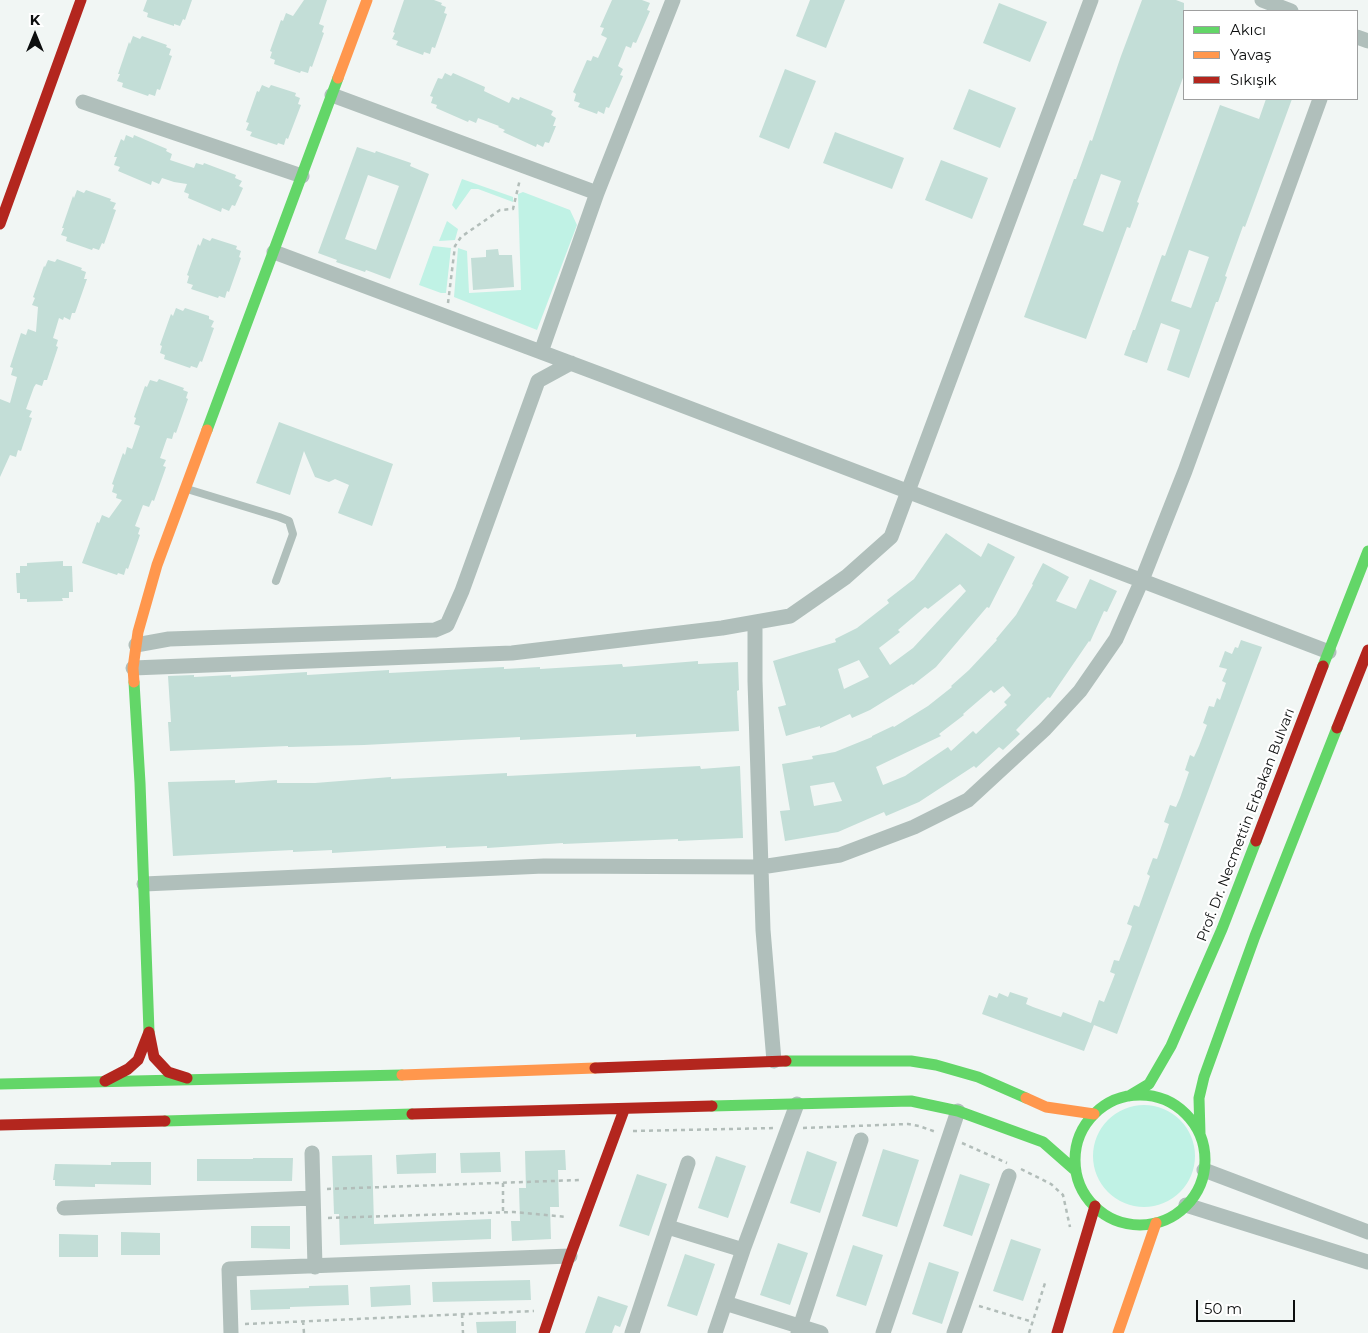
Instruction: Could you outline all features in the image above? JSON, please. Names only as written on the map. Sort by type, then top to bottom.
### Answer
[{"type":"main road","points":[[0,224],[82,0]]},
{"type":"main road","points":[[194,1080],[168,1072],[154,1057],[149,1032],[140,783],[133,668],[138,632],[157,565],[367,0]]},
{"type":"main road","name":"Prof. Dr. Necmettin Erbakan Bulvarı","points":[[1130,1096],[1149,1084],[1171,1046],[1222,930],[1368,551]]},
{"type":"main road","points":[[1200,1134],[1188,1115],[1169,1102],[1150,1096],[1130,1096],[1110,1102],[1094,1114],[1082,1131],[1076,1150],[1076,1171],[1082,1190],[1095,1206],[1111,1218],[1133,1225],[1156,1223],[1176,1214],[1193,1198],[1203,1178],[1206,1156],[1200,1134],[1199,1098],[1204,1077],[1255,936],[1368,650]]},
{"type":"main road","points":[[102,1082],[128,1069],[138,1060],[149,1032]]},
{"type":"main road","points":[[0,1084],[342,1077],[774,1061],[911,1061],[936,1065],[978,1077],[1046,1108],[1094,1114]]},
{"type":"main road","points":[[0,1125],[911,1101],[958,1111],[1043,1142],[1076,1171]]},
{"type":"main road","points":[[544,1333],[570,1256],[624,1110]]},
{"type":"main road","points":[[1057,1333],[1095,1206]]},
{"type":"main road","points":[[1118,1333],[1156,1223]]},
{"type":"street","points":[[541,352],[597,192],[673,0]]},
{"type":"street","points":[[133,668],[512,653],[722,628],[790,616],[846,577],[891,537],[1091,0]]},
{"type":"street","points":[[1262,0],[1288,10]]},
{"type":"street","points":[[332,95],[597,192]]},
{"type":"street","points":[[144,884],[544,866],[761,867],[840,855],[914,827],[968,800],[1045,729],[1080,692],[1116,639],[1142,580],[1188,462],[1320,100]]},
{"type":"street","points":[[83,102],[302,176]]},
{"type":"street","points":[[274,252],[909,491],[1329,652]]},
{"type":"street","points":[[136,645],[169,639],[435,630],[447,625],[462,592],[538,382],[571,363]]},
{"type":"street","points":[[756,622],[755,681],[763,930],[774,1061]]},
{"type":"street","points":[[715,1333],[743,1250],[797,1104]]},
{"type":"street","points":[[883,1333],[958,1111]]},
{"type":"street","points":[[799,1330],[861,1140]]},
{"type":"street","points":[[312,1153],[315,1267]]},
{"type":"street","points":[[632,1333],[688,1163]]},
{"type":"street","points":[[954,1333],[1012,1169]]},
{"type":"street","points":[[1204,1170],[1368,1232]]},
{"type":"street","points":[[64,1208],[313,1194]]},
{"type":"street","points":[[1186,1205],[1368,1262]]},
{"type":"street","points":[[668,1228],[743,1250]]},
{"type":"street","points":[[231,1329],[229,1269],[570,1256]]},
{"type":"street","points":[[726,1303],[799,1330],[821,1333]]},
{"type":"lane","points":[[185,489],[289,521],[293,534],[276,581]]},
{"type":"path","points":[[446,316],[455,246],[461,237],[500,210],[513,209],[516,191],[525,166]]},
{"type":"path","points":[[633,1131],[908,1124],[919,1126],[950,1138],[1012,1169],[1051,1184],[1062,1196],[1070,1225],[1068,1233]]},
{"type":"path","points":[[313,1194],[394,1188],[580,1180]]},
{"type":"path","points":[[503,1183],[503,1212]]},
{"type":"path","points":[[314,1218],[503,1212],[568,1217]]},
{"type":"path","points":[[1029,1333],[1046,1280]]},
{"type":"path","points":[[965,1302],[1033,1322]]},
{"type":"path","points":[[231,1329],[303,1321],[538,1311]]},
{"type":"path","points":[[462,1314],[462,1333]]},
{"type":"path","points":[[303,1321],[304,1333]]},
{"type":"green space","points":[[462,179],[513,197],[513,202],[478,189],[471,189],[456,210],[452,205]]},
{"type":"green space","points":[[523,192],[570,210],[577,225],[537,330],[454,297],[458,248],[467,251],[469,293],[521,290],[518,194]]},
{"type":"green space","points":[[447,221],[458,229],[455,240],[439,241]]},
{"type":"green space","points":[[433,246],[451,248],[446,293],[419,285]]},
{"type":"green space","points":[[1144,1105],[1154,1106],[1173,1113],[1187,1127],[1194,1146],[1194,1166],[1187,1185],[1173,1199],[1154,1206],[1144,1207],[1134,1206],[1115,1199],[1101,1185],[1094,1166],[1093,1156],[1094,1146],[1101,1127],[1115,1113],[1134,1106]]},
{"type":"building","points":[[147,0],[192,0],[185,20],[183,19],[180,26],[174,24],[174,26],[147,17],[148,13],[143,11]]},
{"type":"building","points":[[304,0],[327,0],[319,24],[324,26],[322,32],[324,33],[312,67],[310,66],[308,73],[301,71],[300,73],[274,64],[275,60],[270,58],[272,52],[270,51],[281,20],[283,21],[286,13],[293,16]]},
{"type":"building","points":[[404,0],[434,0],[446,7],[444,13],[447,14],[435,48],[432,47],[430,54],[424,52],[423,55],[396,45],[398,41],[392,39]]},
{"type":"building","points":[[612,0],[642,0],[650,3],[647,10],[650,11],[636,43],[633,42],[631,48],[626,46],[618,66],[623,69],[620,75],[623,76],[609,108],[606,107],[604,114],[598,111],[597,114],[578,107],[580,103],[574,101],[576,94],[573,92],[587,60],[591,61],[593,56],[598,58],[607,38],[601,35],[604,28],[600,27]]},
{"type":"building","points":[[810,0],[845,0],[826,48],[796,36]]},
{"type":"building","points":[[1142,0],[1176,0],[1184,3],[1183,78],[1137,202],[1139,203],[1130,228],[1127,227],[1086,339],[1024,317],[1074,179],[1076,179],[1090,140],[1092,141]],"holes":[[[1101,174],[1121,181],[1103,232],[1083,225]]]},
{"type":"building","points":[[999,3],[1047,22],[1030,62],[983,43]]},
{"type":"building","points":[[133,36],[140,39],[142,36],[167,45],[166,47],[171,49],[169,55],[172,56],[160,90],[157,89],[155,96],[149,94],[148,96],[122,87],[123,83],[117,81],[129,42],[130,44]]},
{"type":"building","points":[[785,69],[816,81],[789,149],[759,137]]},
{"type":"building","points":[[445,73],[451,76],[453,73],[485,87],[484,91],[509,103],[512,97],[519,100],[520,97],[553,111],[551,115],[556,118],[553,126],[556,126],[549,143],[545,142],[543,147],[537,144],[536,147],[503,132],[505,130],[499,126],[478,118],[476,123],[469,120],[468,122],[436,108],[437,105],[431,103],[433,97],[430,96],[438,78],[442,79]]},
{"type":"building","points":[[262,85],[269,88],[271,85],[296,93],[295,96],[300,98],[298,104],[301,105],[284,145],[278,143],[277,145],[250,136],[252,132],[246,130],[249,123],[246,122],[257,91],[259,92]]},
{"type":"building","points":[[969,89],[1016,108],[1000,148],[953,129]]},
{"type":"building","points":[[1266,100],[1292,100],[1245,227],[1243,226],[1225,276],[1227,277],[1189,378],[1167,370],[1180,330],[1161,323],[1147,363],[1124,355],[1162,255],[1165,256],[1220,105],[1259,119]],"holes":[[[1189,250],[1209,257],[1191,308],[1171,301]]]},
{"type":"building","points":[[835,132],[904,158],[892,189],[823,163]]},
{"type":"building","points":[[126,135],[133,138],[134,135],[167,149],[166,151],[172,154],[170,160],[194,168],[196,163],[203,165],[204,163],[236,175],[235,178],[242,181],[239,186],[243,188],[235,206],[232,205],[229,211],[222,208],[221,212],[188,198],[189,194],[184,192],[187,184],[162,178],[159,184],[152,181],[151,185],[118,171],[120,167],[114,165],[117,157],[114,157],[121,139],[124,141]]},
{"type":"building","points":[[357,147],[375,153],[376,151],[411,163],[410,166],[429,174],[390,279],[336,262],[337,260],[318,253]],"holes":[[[368,175],[399,186],[376,250],[345,239]]]},
{"type":"building","points":[[941,160],[988,178],[972,219],[925,200]]},
{"type":"building","points":[[77,190],[84,193],[86,190],[111,199],[110,201],[116,203],[113,209],[116,210],[104,244],[102,243],[99,250],[93,248],[92,250],[66,241],[67,237],[61,235],[73,196],[74,198]]},
{"type":"building","points":[[203,238],[210,241],[212,238],[237,246],[236,249],[241,251],[239,257],[241,258],[225,298],[219,296],[218,298],[191,289],[193,285],[187,283],[189,276],[187,275],[198,244],[200,246]]},
{"type":"building","points":[[498,249],[499,255],[512,255],[514,287],[473,290],[471,258],[486,257],[486,250]]},
{"type":"building","points":[[57,259],[82,268],[81,270],[86,272],[84,279],[87,279],[75,313],[72,313],[70,320],[64,317],[63,320],[59,318],[53,338],[58,340],[56,346],[58,347],[47,380],[44,380],[42,386],[36,384],[26,409],[32,411],[29,417],[32,418],[21,451],[18,450],[16,457],[10,455],[0,477],[0,399],[10,403],[17,377],[11,375],[13,368],[10,367],[21,333],[26,335],[28,329],[36,332],[38,307],[32,305],[35,298],[33,297],[44,266],[48,260],[55,262]]},
{"type":"building","points":[[176,308],[183,311],[185,308],[209,316],[209,319],[214,321],[211,327],[214,328],[202,362],[200,361],[197,368],[191,366],[190,368],[164,359],[165,355],[160,353],[162,346],[160,345],[171,314],[173,316]]},
{"type":"building","points":[[159,379],[184,388],[183,390],[188,392],[186,398],[188,399],[176,433],[174,432],[172,439],[167,438],[160,458],[166,460],[163,466],[166,467],[154,501],[152,500],[149,507],[143,505],[135,526],[140,528],[138,534],[140,535],[128,569],[126,568],[124,575],[118,573],[117,575],[82,563],[97,522],[99,523],[102,515],[109,518],[122,500],[116,498],[117,494],[112,492],[114,485],[112,484],[123,453],[125,455],[127,447],[132,449],[140,426],[134,424],[136,418],[134,417],[145,386],[147,387],[150,380],[157,382]]},
{"type":"building","points":[[279,422],[393,464],[372,526],[338,513],[349,485],[335,479],[329,482],[315,477],[304,451],[290,495],[256,483]]},
{"type":"building","points":[[946,533],[981,557],[988,543],[1015,557],[989,608],[987,607],[936,667],[913,685],[870,710],[852,718],[850,714],[820,728],[820,726],[786,736],[778,707],[786,705],[773,661],[836,642],[835,639],[857,628],[889,603],[887,600],[914,579]],"holes":[[[960,584],[966,591],[913,648],[890,665],[879,648],[900,632],[898,630],[925,607],[928,609]],[[859,660],[869,677],[844,689],[838,669]]]},
{"type":"building","points":[[63,561],[63,566],[72,566],[73,592],[69,592],[69,598],[62,598],[63,601],[27,602],[27,599],[20,599],[20,593],[17,593],[16,573],[20,573],[20,566],[27,566],[27,563]]},
{"type":"building","points":[[1043,563],[1069,577],[1056,601],[1076,609],[1090,579],[1117,591],[1107,612],[1104,611],[1090,642],[1050,698],[1048,697],[1016,730],[1020,734],[1003,750],[999,747],[976,768],[974,766],[919,802],[886,816],[884,812],[838,832],[785,841],[780,811],[790,810],[782,764],[813,759],[812,756],[835,752],[894,727],[928,706],[952,687],[997,640],[1016,615]],"holes":[[[1003,686],[1011,695],[1004,702],[1007,705],[976,734],[973,731],[951,751],[948,747],[905,776],[883,785],[876,767],[941,736],[939,734],[964,715],[991,690],[994,693]],[[834,782],[842,801],[814,806],[810,786]]]},
{"type":"building","points":[[1241,640],[1262,647],[1117,1034],[1094,1025],[1084,1051],[982,1014],[989,995],[997,998],[999,993],[1008,997],[1010,992],[1028,998],[1026,1004],[1033,1007],[1061,1017],[1063,1012],[1091,1023],[1099,1000],[1104,1002],[1115,974],[1110,972],[1114,960],[1119,961],[1129,935],[1132,926],[1127,924],[1134,905],[1139,907],[1150,876],[1147,874],[1153,858],[1157,859],[1169,824],[1164,822],[1170,805],[1176,807],[1180,798],[1189,772],[1185,770],[1190,755],[1194,757],[1207,725],[1203,723],[1209,706],[1214,707],[1217,698],[1220,700],[1226,683],[1222,681],[1227,669],[1219,667],[1225,651],[1232,654],[1235,647],[1238,648]]},
{"type":"building","points":[[698,661],[698,664],[738,662],[739,731],[636,737],[636,734],[520,740],[520,737],[364,745],[170,751],[168,722],[171,722],[168,676],[231,675],[231,677],[307,672],[307,675],[389,670],[389,673],[504,667],[504,669],[540,667],[540,669],[622,664],[623,667]]},
{"type":"building","points":[[700,766],[701,769],[740,766],[743,838],[563,843],[487,848],[487,846],[446,848],[446,846],[332,853],[332,850],[293,852],[293,850],[173,856],[168,782],[235,780],[235,783],[277,780],[277,783],[315,783],[391,777],[391,779],[507,773],[507,776]]},
{"type":"building","points":[[883,1149],[919,1160],[897,1227],[862,1216]]},
{"type":"building","points":[[565,1150],[566,1170],[558,1170],[559,1207],[550,1207],[551,1239],[512,1241],[511,1221],[520,1221],[519,1188],[526,1188],[525,1151]]},
{"type":"building","points":[[807,1151],[837,1162],[820,1213],[790,1203]]},
{"type":"building","points":[[500,1152],[501,1172],[461,1173],[460,1153]]},
{"type":"building","points":[[436,1153],[436,1173],[397,1174],[396,1155]]},
{"type":"building","points":[[372,1155],[374,1224],[491,1219],[491,1239],[340,1245],[339,1214],[334,1214],[332,1156]]},
{"type":"building","points":[[716,1156],[746,1166],[728,1218],[698,1208]]},
{"type":"building","points":[[293,1158],[292,1181],[197,1181],[197,1159]]},
{"type":"building","points":[[111,1162],[151,1162],[151,1185],[95,1184],[95,1187],[55,1186],[55,1180],[53,1180],[55,1164],[111,1165]]},
{"type":"building","points":[[637,1174],[667,1184],[649,1236],[619,1226]]},
{"type":"building","points":[[960,1174],[990,1184],[972,1236],[943,1226]]},
{"type":"building","points":[[251,1226],[290,1226],[290,1249],[251,1248]]},
{"type":"building","points":[[121,1232],[160,1233],[160,1255],[121,1255]]},
{"type":"building","points":[[59,1234],[98,1235],[98,1257],[59,1257]]},
{"type":"building","points":[[1011,1239],[1041,1249],[1023,1301],[993,1291]]},
{"type":"building","points":[[778,1243],[808,1253],[790,1305],[760,1295]]},
{"type":"building","points":[[853,1245],[883,1255],[866,1306],[836,1296]]},
{"type":"building","points":[[685,1254],[715,1264],[697,1316],[667,1306]]},
{"type":"building","points":[[929,1262],[959,1272],[942,1324],[912,1314]]},
{"type":"building","points":[[530,1280],[531,1300],[433,1302],[432,1282]]},
{"type":"building","points":[[348,1285],[349,1305],[251,1310],[250,1290]]},
{"type":"building","points":[[410,1285],[411,1305],[371,1307],[370,1287]]},
{"type":"building","points":[[598,1296],[628,1306],[620,1327],[615,1325],[612,1333],[585,1333]]},
{"type":"building","points":[[516,1321],[516,1333],[477,1333],[476,1322]]},
{"type":"traffic: fast","points":[[207,430],[338,78]]},
{"type":"traffic: fast","points":[[1323,666],[1368,551]]},
{"type":"traffic: fast","points":[[134,682],[140,783],[149,1032]]},
{"type":"traffic: fast","points":[[1200,1134],[1199,1098],[1204,1077],[1255,936],[1337,728]]},
{"type":"traffic: fast","points":[[1129,1096],[1149,1084],[1171,1046],[1222,929],[1256,841]]},
{"type":"traffic: fast","points":[[786,1061],[911,1061],[936,1065],[978,1077],[1026,1098]]},
{"type":"traffic: fast","points":[[0,1084],[402,1075]]},
{"type":"traffic: fast","points":[[1140,1095],[1165,1100],[1186,1114],[1200,1135],[1205,1160],[1200,1185],[1186,1206],[1165,1220],[1140,1225],[1115,1220],[1094,1206],[1080,1185],[1075,1160],[1080,1135],[1094,1114],[1115,1100],[1140,1095]]},
{"type":"traffic: fast","points":[[712,1106],[911,1101],[958,1111],[1043,1142],[1076,1171]]},
{"type":"traffic: fast","points":[[165,1121],[412,1114]]},
{"type":"traffic: slow","points":[[338,78],[367,0]]},
{"type":"traffic: slow","points":[[134,682],[133,668],[138,632],[157,565],[207,430]]},
{"type":"traffic: slow","points":[[402,1075],[595,1068]]},
{"type":"traffic: slow","points":[[1026,1098],[1046,1107],[1094,1114]]},
{"type":"traffic: slow","points":[[1118,1333],[1156,1223]]},
{"type":"traffic: jam","points":[[0,224],[81,0]]},
{"type":"traffic: jam","points":[[1337,728],[1368,650]]},
{"type":"traffic: jam","points":[[1256,841],[1323,666]]},
{"type":"traffic: jam","points":[[105,1081],[128,1069],[138,1060],[149,1032],[154,1057],[168,1072],[187,1078]]},
{"type":"traffic: jam","points":[[595,1068],[786,1061]]},
{"type":"traffic: jam","points":[[412,1114],[712,1106]]},
{"type":"traffic: jam","points":[[544,1333],[570,1256],[624,1110]]},
{"type":"traffic: jam","points":[[0,1125],[165,1121]]},
{"type":"traffic: jam","points":[[1057,1333],[1095,1206]]}]
